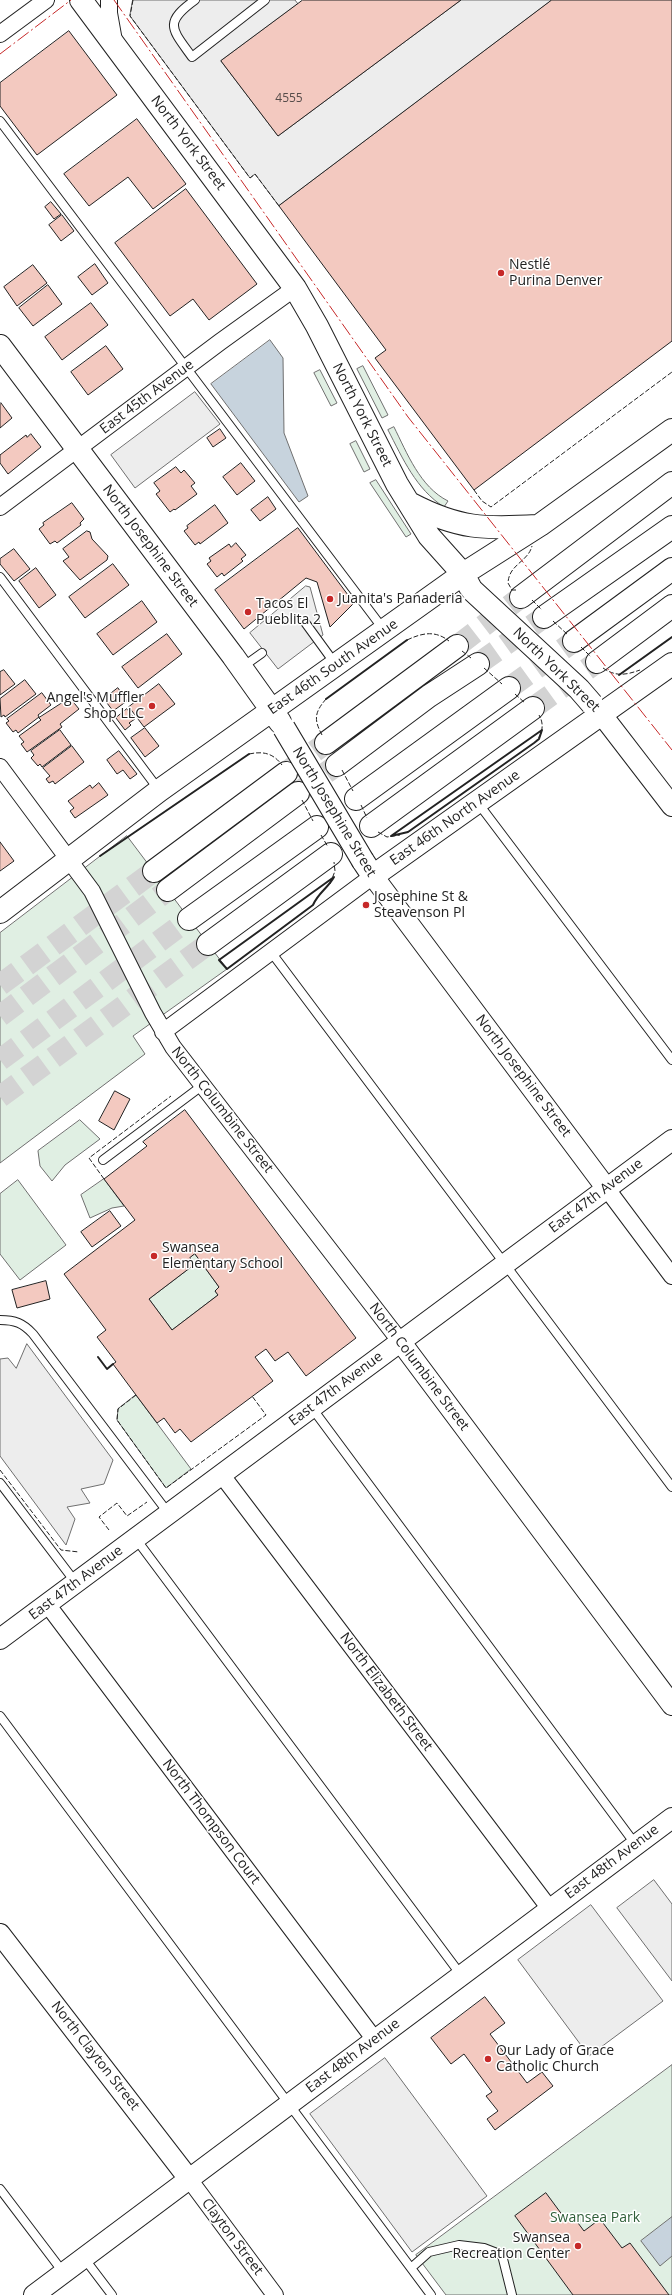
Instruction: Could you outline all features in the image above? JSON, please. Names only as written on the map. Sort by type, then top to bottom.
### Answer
[{"type":"main road","name":"North York Street","points":[[81,0],[295,288],[317,326],[388,468],[429,536],[468,583],[579,689],[597,710]]},
{"type":"main road","name":"North Josephine Street","points":[[0,346],[241,668],[278,720],[368,869]]},
{"type":"main road","name":"East 46th South Avenue","points":[[0,912],[160,790],[278,720],[336,665],[385,630],[468,583],[540,525],[672,430]]},
{"type":"main road","points":[[521,597],[672,483]]},
{"type":"main road","points":[[411,504],[432,515],[461,525],[480,528],[540,525]]},
{"type":"main road","points":[[544,617],[672,527]]},
{"type":"main road","points":[[574,641],[672,569]]},
{"type":"main road","points":[[597,662],[672,606]]},
{"type":"main road","points":[[326,743],[457,646]]},
{"type":"main road","points":[[337,764],[428,696],[478,664]]},
{"type":"main road","name":"East 46th North Avenue","points":[[368,869],[478,802],[597,710],[672,664]]},
{"type":"main road","points":[[356,799],[509,688]]},
{"type":"main road","points":[[371,826],[533,708]]},
{"type":"main road","points":[[154,871],[286,773]]},
{"type":"main road","points":[[168,890],[298,793]]},
{"type":"main road","points":[[190,919],[317,827]]},
{"type":"main road","points":[[208,944],[331,854]]},
{"type":"street","points":[[0,34],[46,0]]},
{"type":"street","points":[[109,0],[111,26],[116,47]]},
{"type":"street","name":"East 45th Avenue","points":[[0,507],[185,368],[295,288]]},
{"type":"street","name":"North York Street","points":[[597,710],[672,806]]},
{"type":"street","name":"North Columbine Street","points":[[0,767],[70,858],[92,891],[160,1026],[203,1085],[400,1341],[672,1705]]},
{"type":"street","name":"East 46th North Avenue","points":[[160,1026],[271,952],[368,869]]},
{"type":"street","name":"North Josephine Street","points":[[368,869],[672,1276]]},
{"type":"street","name":"East 47th Avenue","points":[[0,1639],[672,1140]]},
{"type":"street","name":"North Elizabeth Street","points":[[221,1474],[550,1909]]},
{"type":"street","name":"North Thompson Court","points":[[47,1604],[375,2040]]},
{"type":"street","name":"East 48th Avenue","points":[[34,2295],[672,1818]]},
{"type":"street","name":"North Clayton Street","points":[[0,1934],[189,2179]]},
{"type":"street","name":"Clayton Street","points":[[189,2179],[275,2295]]},
{"type":"lane","points":[[195,0],[178,12],[174,22],[175,33],[192,57],[265,0]]},
{"type":"lane","points":[[0,122],[385,630]]},
{"type":"lane","points":[[0,577],[160,790]]},
{"type":"lane","points":[[304,621],[336,665]]},
{"type":"lane","points":[[241,668],[262,653]]},
{"type":"lane","points":[[478,802],[672,1060]]},
{"type":"lane","points":[[271,952],[506,1263],[672,1487]]},
{"type":"lane","points":[[103,1160],[203,1085]]},
{"type":"lane","points":[[0,1320],[16,1321],[22,1324],[33,1334],[169,1514]]},
{"type":"lane","points":[[312,1407],[636,1845]]},
{"type":"lane","points":[[0,1483],[76,1583]]},
{"type":"lane","points":[[135,1538],[461,1976]]},
{"type":"lane","points":[[0,1716],[431,2295]]},
{"type":"lane","points":[[0,2189],[63,2273]]},
{"type":"lane","points":[[411,2268],[429,2252],[459,2246],[484,2248],[502,2255],[512,2295]]},
{"type":"lane","points":[[84,2258],[112,2295]]},
{"type":"green space","points":[[363,366],[388,415],[382,418],[357,369]]},
{"type":"green space","points":[[320,370],[337,403],[331,406],[314,373]]},
{"type":"green space","points":[[394,427],[409,458],[422,478],[438,495],[448,501],[444,507],[434,500],[411,473],[388,430]]},
{"type":"green space","points":[[356,441],[370,469],[364,472],[350,444]]},
{"type":"green space","points":[[376,480],[411,534],[406,537],[370,483]]},
{"type":"green space","points":[[127,836],[227,969],[133,1036],[145,1054],[0,1163],[0,933]]},
{"type":"green space","points":[[80,1120],[100,1139],[65,1165],[52,1181],[40,1166],[38,1151]]},
{"type":"green space","points":[[104,1179],[124,1206],[112,1208],[90,1218],[81,1195]]},
{"type":"green space","points":[[18,1180],[66,1245],[20,1280],[0,1254],[0,1194]]},
{"type":"green space","points":[[195,1254],[219,1287],[215,1291],[218,1295],[172,1330],[149,1299],[195,1264],[190,1258]]},
{"type":"green space","points":[[136,1395],[191,1469],[166,1488],[117,1420],[118,1409]]},
{"type":"green space","name":"Swansea Park","points":[[672,2065],[672,2295],[446,2295],[416,2255]]},
{"type":"shaded area","points":[[133,0],[295,0],[298,4],[221,61],[278,136],[461,0],[552,0],[279,206],[255,174],[250,178],[130,16]]},
{"type":"shaded area","points":[[270,340],[283,358],[284,433],[308,496],[299,502],[211,384]]},
{"type":"shaded area","points":[[195,392],[220,424],[135,488],[111,455]]},
{"type":"shaded area","points":[[306,586],[310,587],[323,635],[278,669],[250,633]]},
{"type":"shaded area","points":[[27,1344],[113,1460],[104,1484],[81,1489],[90,1503],[67,1507],[75,1519],[66,1545],[0,1456],[0,1359],[8,1358],[16,1368]]},
{"type":"shaded area","points":[[654,1880],[672,1904],[672,1981],[617,1908]]},
{"type":"shaded area","points":[[591,1905],[663,2001],[589,2056],[518,1960]]},
{"type":"shaded area","points":[[385,2058],[487,2196],[412,2252],[310,2114]]},
{"type":"shaded area","points":[[672,2217],[672,2256],[660,2266],[641,2241]]},
{"type":"building","points":[[303,0],[461,0],[278,136],[221,61]]},
{"type":"building","name":"Nestlé Purina Denver","points":[[552,0],[672,0],[672,341],[474,490],[375,358],[386,350],[279,206]]},
{"type":"building","points":[[69,31],[117,95],[37,155],[0,106],[0,83]]},
{"type":"building","points":[[137,119],[186,184],[153,209],[128,177],[89,206],[64,174]]},
{"type":"building","points":[[186,189],[257,284],[209,320],[193,299],[170,316],[115,243]]},
{"type":"building","points":[[51,202],[61,214],[54,219],[45,207]]},
{"type":"building","points":[[62,215],[74,231],[61,241],[49,225]]},
{"type":"building","points":[[95,264],[108,283],[92,295],[78,277]]},
{"type":"building","points":[[33,265],[47,283],[17,306],[4,287]]},
{"type":"building","points":[[48,285],[62,304],[33,326],[19,308]]},
{"type":"building","points":[[91,303],[108,325],[62,360],[45,337]]},
{"type":"building","points":[[106,346],[123,369],[88,395],[71,372]]},
{"type":"building","points":[[1,403],[12,418],[0,428],[0,404]]},
{"type":"building","points":[[220,429],[226,438],[213,447],[207,438]]},
{"type":"building","points":[[31,434],[41,447],[8,474],[0,463],[0,455],[26,435],[27,437]]},
{"type":"building","points":[[241,463],[255,481],[237,495],[223,477]]},
{"type":"building","points":[[176,467],[181,473],[184,470],[195,483],[191,486],[197,494],[170,512],[156,494],[160,491],[154,483]]},
{"type":"building","points":[[268,497],[276,509],[260,521],[251,510]]},
{"type":"building","points":[[72,503],[84,519],[80,523],[81,525],[57,543],[55,541],[50,544],[39,529],[44,525],[43,523]]},
{"type":"building","points":[[215,505],[228,523],[200,544],[199,542],[195,545],[184,531],[188,528],[187,526]]},
{"type":"building","points":[[298,528],[354,603],[330,627],[317,582],[306,578],[244,629],[215,590]]},
{"type":"building","points":[[87,531],[90,532],[92,539],[108,556],[107,560],[80,580],[63,561],[69,557],[63,549]]},
{"type":"building","points":[[236,543],[246,555],[241,559],[243,561],[224,576],[222,573],[217,577],[207,564],[211,561],[209,558],[229,544],[231,547]]},
{"type":"building","points":[[14,549],[30,569],[14,581],[0,564],[0,559]]},
{"type":"building","points":[[113,564],[129,585],[85,618],[69,597]]},
{"type":"building","points":[[36,568],[56,595],[39,608],[19,581]]},
{"type":"building","points":[[142,601],[157,622],[113,655],[97,634]]},
{"type":"building","points":[[167,634],[182,654],[138,688],[122,667]]},
{"type":"building","points":[[4,670],[15,684],[0,695],[0,672]]},
{"type":"building","points":[[25,680],[36,694],[5,717],[4,715],[1,717],[0,699]]},
{"type":"building","name":"Angel's Muffler Shop LLC","points":[[159,684],[175,704],[144,727],[129,707]]},
{"type":"building","points":[[118,688],[127,701],[113,711],[104,699]]},
{"type":"building","points":[[42,693],[51,705],[38,715],[39,717],[18,733],[16,730],[13,732],[6,723],[9,721],[7,719]]},
{"type":"building","points":[[70,698],[79,709],[60,724],[62,727],[27,752],[21,744],[24,742],[19,736],[41,720],[39,718]]},
{"type":"building","points":[[127,709],[135,719],[129,723],[131,725],[125,730],[116,718]]},
{"type":"building","points":[[145,728],[159,746],[145,757],[131,738]]},
{"type":"building","points":[[60,730],[71,745],[42,767],[40,764],[38,766],[31,758],[34,755],[31,751]]},
{"type":"building","points":[[72,746],[84,762],[55,784],[53,781],[49,783],[46,779],[50,776],[43,768]]},
{"type":"building","points":[[119,751],[137,774],[130,779],[123,770],[117,774],[107,760]]},
{"type":"building","points":[[99,783],[108,795],[75,818],[70,811],[74,808],[68,801],[90,785],[92,788]]},
{"type":"building","points":[[0,842],[14,861],[0,871]]},
{"type":"building","points":[[115,1091],[130,1099],[114,1130],[99,1121]]},
{"type":"building","points":[[185,1110],[356,1338],[306,1376],[288,1352],[275,1361],[266,1349],[255,1357],[273,1381],[191,1442],[180,1429],[175,1433],[164,1418],[157,1423],[113,1364],[116,1362],[97,1337],[106,1330],[64,1274],[135,1220],[104,1179],[147,1146],[143,1142]],"holes":[[[195,1254],[219,1287],[215,1291],[218,1295],[172,1330],[149,1299],[195,1264],[190,1258]]]},
{"type":"building","points":[[110,1211],[121,1226],[92,1247],[81,1232]]},
{"type":"building","points":[[46,1281],[50,1299],[17,1308],[12,1290]]},
{"type":"building","name":"Our Lady of Grace Catholic Church","points":[[485,1997],[505,2023],[490,2034],[527,2083],[542,2072],[553,2086],[495,2130],[487,2119],[498,2111],[486,2096],[492,2092],[464,2054],[451,2064],[431,2038]]},
{"type":"building","name":"Swansea Recreation Center","points":[[546,2193],[566,2220],[572,2215],[584,2231],[600,2219],[622,2248],[630,2243],[669,2295],[573,2295],[515,2216]]},
{"type":"tunnel","points":[[457,646],[521,597]]},
{"type":"tunnel","points":[[478,664],[544,617]]},
{"type":"tunnel","points":[[509,688],[574,641]]},
{"type":"tunnel","points":[[533,708],[597,662]]},
{"type":"tunnel","points":[[288,771],[326,743]]},
{"type":"tunnel","points":[[299,792],[337,765]]},
{"type":"tunnel","points":[[0,985],[154,871]]},
{"type":"tunnel","points":[[0,1016],[168,890]]},
{"type":"tunnel","points":[[0,1060],[189,919]]},
{"type":"tunnel","points":[[0,1097],[208,944]]},
{"type":"fence","points":[[133,0],[130,16],[250,178],[255,174],[279,206]]},
{"type":"fence","points":[[474,490],[482,501],[491,507],[672,372]]},
{"type":"fence","points":[[516,590],[512,590],[508,583],[509,577],[515,567],[527,556],[532,546]]},
{"type":"fence","points":[[532,600],[542,610]]},
{"type":"fence","points":[[553,621],[568,635]]},
{"type":"fence","points":[[407,640],[423,634],[434,634],[439,635],[449,641]]},
{"type":"fence","points":[[581,647],[591,657]]},
{"type":"fence","points":[[462,651],[471,658]]},
{"type":"fence","points":[[484,668],[502,684]]},
{"type":"fence","points":[[603,668],[617,674],[630,673],[640,670]]},
{"type":"fence","points":[[515,694],[525,703]]},
{"type":"fence","points":[[322,735],[316,717],[319,708],[326,699]]},
{"type":"fence","points":[[534,743],[541,734],[542,730],[542,723],[539,715]]},
{"type":"fence","points":[[249,754],[263,753],[271,755],[282,765]]},
{"type":"fence","points":[[342,770],[353,791]]},
{"type":"fence","points":[[302,800],[313,821]]},
{"type":"fence","points":[[361,805],[367,818]]},
{"type":"fence","points":[[378,832],[387,837],[400,835]]},
{"type":"fence","points":[[321,835],[328,847]]},
{"type":"fence","points":[[330,884],[335,871],[334,862]]},
{"type":"fence","points":[[104,1179],[89,1158],[171,1096]]},
{"type":"fence","points":[[136,1395],[118,1409],[117,1420],[166,1488],[266,1415],[252,1396]]},
{"type":"fence","points":[[0,1470],[61,1550],[79,1552]]},
{"type":"fence","points":[[109,1530],[99,1517],[117,1503],[127,1516],[147,1502]]},
{"type":"wall","points":[[619,675],[672,637]]},
{"type":"wall","points":[[326,699],[407,640]]},
{"type":"wall","points":[[542,730],[539,739],[534,743],[408,832],[391,836],[542,730]]},
{"type":"wall","points":[[100,856],[249,754]]},
{"type":"wall","points":[[334,877],[313,905],[227,969],[219,960],[334,877]]},
{"type":"wall","points":[[98,1357],[107,1369],[113,1364]]},
{"type":"power","points":[[0,54],[71,0]]},
{"type":"power","points":[[114,0],[408,417],[672,750]]},
{"type":"place","name":"Nestlé Purina Denver","points":[[501,273]]},
{"type":"place","name":"Juanita's Panaderia","points":[[330,599]]},
{"type":"place","name":"Tacos El Pueblita 2","points":[[248,612]]},
{"type":"place","name":"Angel's Muffler Shop LLC","points":[[152,706]]},
{"type":"place","name":"Josephine St & Steavenson Pl","points":[[366,905]]},
{"type":"place","name":"Swansea Elementary School","points":[[154,1256]]},
{"type":"place","name":"Our Lady of Grace Catholic Church","points":[[488,2059]]},
{"type":"place","name":"Swansea Recreation Center","points":[[578,2246]]}]
